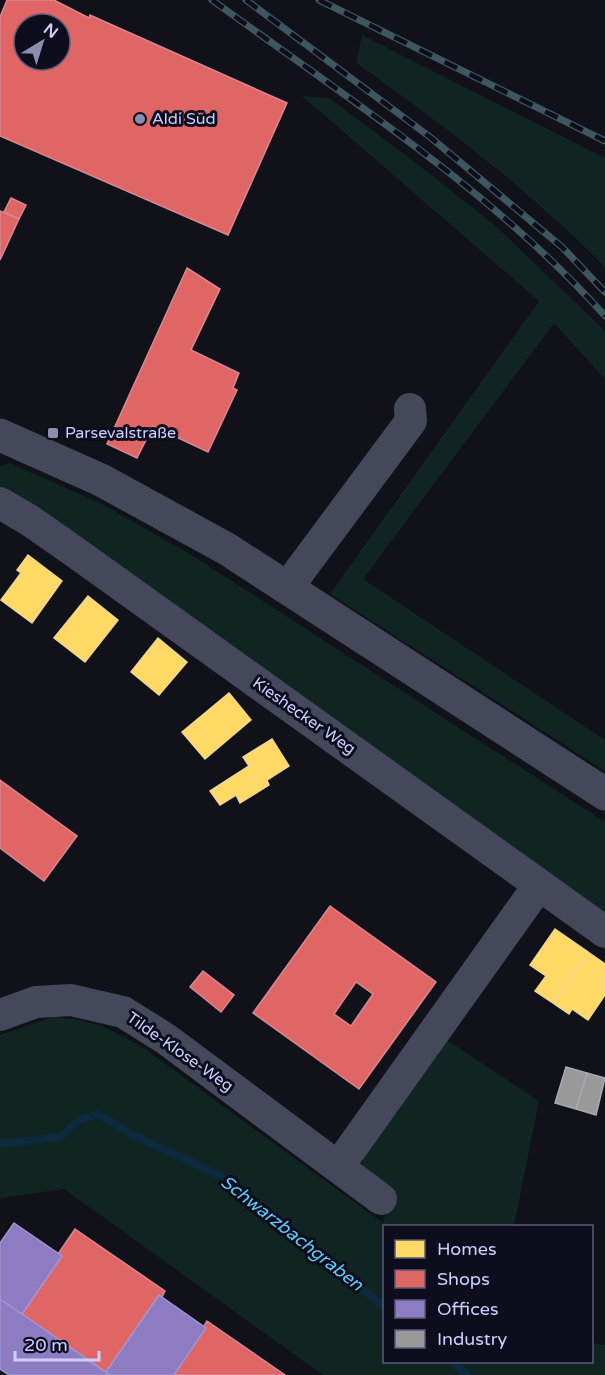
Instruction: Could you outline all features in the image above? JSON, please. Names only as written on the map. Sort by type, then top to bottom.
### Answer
[{"type":"street","points":[[287,588],[411,421],[410,408]]},
{"type":"street","points":[[0,435],[101,480],[227,549],[605,794]]},
{"type":"street","name":"Kieshecker Weg","points":[[0,503],[29,519],[605,932]]},
{"type":"street","points":[[338,1167],[539,885]]},
{"type":"street","name":"Tilde-Klose-Weg","points":[[0,1015],[36,1002],[71,1000],[123,1012],[166,1039],[381,1199]]},
{"type":"green space","points":[[362,35],[605,158],[605,267],[546,211],[485,159],[356,63]]},
{"type":"green space","points":[[302,96],[329,98],[416,163],[497,227],[605,331],[605,379],[554,323],[363,579],[605,740],[605,771],[330,594],[539,301]]},
{"type":"green space","points":[[10,463],[100,503],[190,554],[605,822],[605,926],[0,488],[0,466]]},
{"type":"green space","points":[[53,1017],[91,1023],[122,1036],[145,1049],[383,1223],[390,1198],[364,1175],[362,1159],[438,1034],[539,1101],[514,1225],[383,1225],[383,1363],[593,1363],[593,1343],[605,1345],[605,1375],[323,1375],[64,1189],[0,1198],[0,1035]]},
{"type":"building: Homes","points":[[28,555],[62,581],[32,623],[1,600],[21,573],[17,570]]},
{"type":"building: Homes","points":[[88,596],[118,620],[85,662],[54,638]]},
{"type":"building: Homes","points":[[158,638],[187,662],[159,695],[131,672]]},
{"type":"building: Homes","points":[[229,693],[251,720],[205,759],[182,732]]},
{"type":"building: Homes","points":[[272,739],[289,766],[267,780],[269,785],[240,803],[236,795],[220,805],[210,791],[249,766],[243,757]]},
{"type":"building: Homes","points":[[555,929],[588,952],[553,1003],[535,991],[546,976],[530,965]]},
{"type":"building: Homes","points":[[588,952],[605,964],[605,995],[588,1020],[572,1009],[569,1014],[553,1003]]},
{"type":"building: Shops","name":"Aldi Süd","points":[[7,0],[54,0],[89,18],[90,15],[287,103],[228,235],[0,136],[0,17]]},
{"type":"building: Shops","points":[[11,198],[26,205],[19,219],[4,212]]},
{"type":"building: Shops","points":[[0,211],[19,219],[0,260]]},
{"type":"building: Shops","points":[[187,268],[220,289],[191,350],[239,373],[233,388],[237,390],[208,452],[153,426],[137,458],[107,444]]},
{"type":"building: Shops","points":[[0,780],[77,836],[44,881],[0,848]]},
{"type":"building: Shops","points":[[330,906],[436,982],[359,1089],[253,1013]],"holes":[[[356,982],[373,994],[351,1026],[334,1014]]]},
{"type":"building: Shops","points":[[203,971],[234,995],[221,1012],[190,987]]},
{"type":"building: Shops","points":[[75,1229],[165,1291],[162,1297],[159,1295],[106,1372],[22,1314],[62,1256],[58,1254]]},
{"type":"building: Shops","points":[[207,1321],[285,1375],[174,1375]]},
{"type":"building: Offices","points":[[14,1223],[62,1256],[22,1314],[0,1299],[0,1243]]},
{"type":"building: Offices","points":[[159,1295],[206,1328],[174,1375],[110,1375],[106,1372]]},
{"type":"building: Offices","points":[[0,1299],[110,1375],[9,1375],[0,1369]]},
{"type":"building: Industry","points":[[566,1067],[587,1073],[576,1109],[555,1103]]},
{"type":"building: Industry","points":[[587,1073],[605,1078],[596,1115],[576,1109]]},
{"type":"waterway","name":"Schwarzbachgraben","points":[[0,1144],[61,1137],[77,1121],[98,1114],[133,1135],[223,1177],[383,1306]]},
{"type":"waterway","name":"Schwarzbachgraben","points":[[454,1363],[467,1375]]},
{"type":"railway","points":[[212,0],[366,110],[467,187],[515,228],[605,316]]},
{"type":"railway","points":[[246,0],[430,137],[562,247],[605,292]]},
{"type":"railway","points":[[319,0],[605,141]]},
{"type":"place","name":"Aldi Süd","points":[[140,119]]},
{"type":"place","name":"Parsevalstraße","points":[[53,433]]}]
